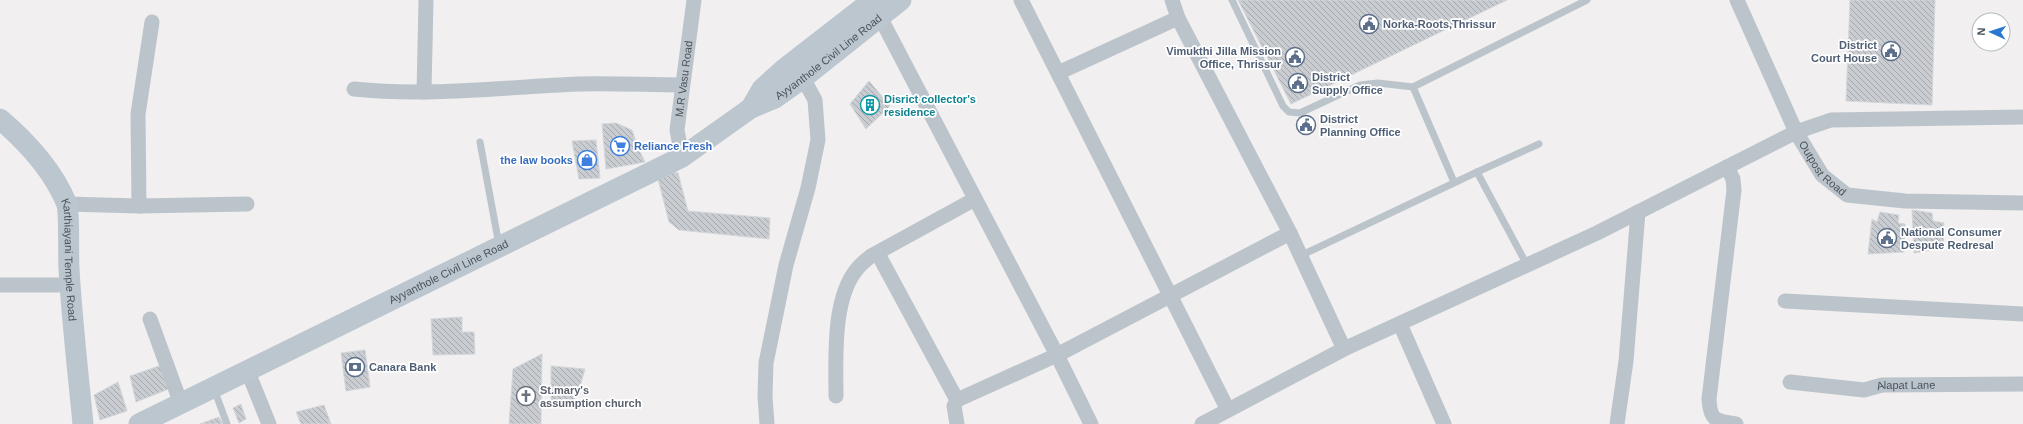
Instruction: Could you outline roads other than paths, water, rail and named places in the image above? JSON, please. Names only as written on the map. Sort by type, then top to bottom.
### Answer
[{"type":"main road","name":"Ayyanthole Civil Line Road","points":[[751,108],[762,89],[784,69],[874,6],[901,0]]},
{"type":"main road","name":"Ayyanthole Civil Line Road","points":[[139,424],[214,389],[682,158],[751,108],[775,98],[803,78],[874,6]]},
{"type":"main road","name":"Karthiayani Temple Road","points":[[0,119],[16,133],[39,158],[51,174],[67,204],[70,285],[83,424]]},
{"type":"street","points":[[424,92],[426,0]]},
{"type":"street","name":"M.R Vasu Road","points":[[682,158],[677,130],[694,0]]},
{"type":"street","points":[[1021,0],[1228,410]]},
{"type":"street","points":[[1172,0],[1178,18],[1290,234],[1344,349]]},
{"type":"street","name":"Outpost Road","points":[[1737,0],[1796,132],[1822,175],[1847,195],[1905,201],[2023,203]]},
{"type":"street","points":[[874,6],[1057,355],[1091,424]]},
{"type":"street","points":[[1058,73],[1178,18]]},
{"type":"street","points":[[139,206],[138,114],[152,22]]},
{"type":"street","points":[[767,424],[765,396],[766,363],[786,265],[808,188],[818,140],[815,100],[803,78]]},
{"type":"street","points":[[354,89],[381,92],[424,92],[580,84],[682,85]]},
{"type":"street","points":[[1202,424],[1344,349],[1638,212],[1796,132],[1831,120],[2023,116]]},
{"type":"street","points":[[1727,167],[1733,179],[1734,190],[1709,398],[1709,410],[1712,416],[1718,421],[1736,424]]},
{"type":"street","points":[[836,396],[839,312],[842,297],[856,269],[871,256],[878,254],[975,199]]},
{"type":"street","points":[[67,204],[139,206],[247,204]]},
{"type":"street","points":[[1617,424],[1626,361],[1638,212]]},
{"type":"street","points":[[957,424],[954,406],[957,400],[1057,355],[1290,234]]},
{"type":"street","points":[[878,254],[957,400]]},
{"type":"street","points":[[0,285],[70,285]]},
{"type":"street","points":[[1785,301],[2023,314]]},
{"type":"street","points":[[150,319],[181,404]]},
{"type":"street","points":[[1400,324],[1444,424]]},
{"type":"street","points":[[248,372],[269,424]]},
{"type":"street","name":"Alapat Lane","points":[[1790,382],[1864,390],[1882,385],[2023,384]]},
{"type":"lane","points":[[1232,0],[1283,106],[1289,112],[1300,113],[1360,86],[1378,83],[1413,87],[1587,0]]},
{"type":"lane","points":[[1413,87],[1454,182]]},
{"type":"lane","points":[[480,142],[500,248]]},
{"type":"lane","points":[[1300,256],[1454,182],[1539,144]]},
{"type":"lane","points":[[1477,172],[1527,265]]},
{"type":"lane","points":[[214,389],[227,424]]},
{"type":"place","name":"Norka-Roots,Thrissur","points":[[1369,24]]},
{"type":"place","name":"District Court House","points":[[1891,51]]},
{"type":"place","name":"Vimukthi Jilla Mission Office, Thrissur","points":[[1295,57]]},
{"type":"place","name":"District Supply Office","points":[[1298,83]]},
{"type":"place","name":"Disrict collector's residence","points":[[870,105]]},
{"type":"place","name":"District Planning Office","points":[[1306,125]]},
{"type":"place","name":"Reliance Fresh","points":[[620,146]]},
{"type":"place","name":"the law books","points":[[587,160]]},
{"type":"place","name":"National Consumer Despute Redresal","points":[[1887,238]]},
{"type":"place","name":"Canara Bank","points":[[355,367]]},
{"type":"place","name":"St.mary's assumption church","points":[[526,396]]}]
